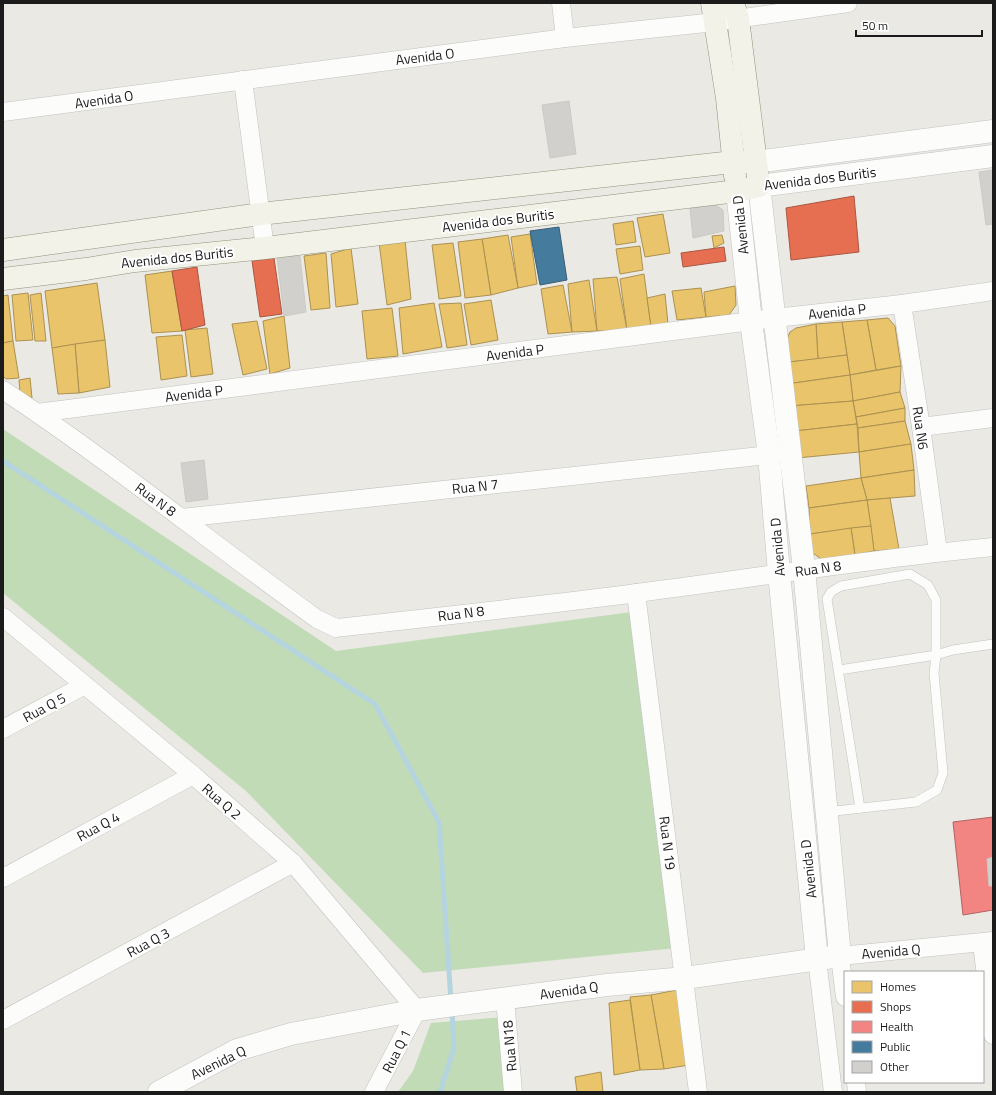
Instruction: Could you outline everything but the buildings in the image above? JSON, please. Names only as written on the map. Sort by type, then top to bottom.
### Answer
[{"type":"main road","name":"Avenida D","points":[[735,11],[759,186]]},
{"type":"main road","name":"Avenida D","points":[[713,12],[727,98],[737,191]]},
{"type":"main road","name":"Avenida dos Buritis","points":[[3,250],[260,214],[733,162],[756,162]]},
{"type":"main road","name":"Avenida dos Buritis","points":[[3,278],[86,269],[135,261],[265,248],[737,191],[759,186]]},
{"type":"street","points":[[561,3],[565,38]]},
{"type":"street","name":"Avenida O","points":[[3,112],[565,38],[713,12],[848,3]]},
{"type":"street","points":[[243,80],[265,248]]},
{"type":"street","name":"Avenida dos Buritis","points":[[756,162],[993,131]]},
{"type":"street","name":"Avenida dos Buritis","points":[[759,186],[993,156]]},
{"type":"street","name":"Avenida D","points":[[759,186],[804,569],[844,989]]},
{"type":"street","name":"Avenida D","points":[[737,191],[751,321],[770,454],[779,573],[817,959],[833,1092]]},
{"type":"street","name":"Avenida P","points":[[37,413],[751,321],[902,304],[993,291]]},
{"type":"street","name":"Rua N6","points":[[902,304],[938,552]]},
{"type":"street","name":"Rua N 8","points":[[3,390],[182,518],[317,620],[336,628],[636,593],[804,569],[938,552],[993,547]]},
{"type":"street","points":[[921,427],[993,418]]},
{"type":"street","name":"Rua N 7","points":[[182,518],[770,454]]},
{"type":"street","name":"Rua N 19","points":[[636,593],[698,1092]]},
{"type":"street","name":"Rua Q 2","points":[[3,617],[193,775],[293,863],[417,1010]]},
{"type":"street","name":"Rua Q 5","points":[[3,729],[85,685]]},
{"type":"street","name":"Rua Q 4","points":[[3,878],[193,775]]},
{"type":"street","name":"Rua Q 3","points":[[3,1020],[293,863]]},
{"type":"street","points":[[988,942],[993,1035]]},
{"type":"street","name":"Avenida Q","points":[[159,1092],[237,1050],[291,1034],[417,1010],[607,985],[685,978],[840,956],[988,942]]},
{"type":"street","name":"Rua N18","points":[[505,999],[513,1092]]},
{"type":"street","name":"Rua Q 1","points":[[374,1092],[417,1010]]},
{"type":"lane","points":[[826,812],[916,802],[937,790],[943,773],[934,673],[936,655],[936,600],[928,585],[910,574],[841,586],[831,592],[827,599],[860,808]]},
{"type":"lane","points":[[839,670],[936,655],[953,650],[993,644]]},
{"type":"green space","points":[[3,429],[336,651],[632,612],[677,948],[423,973],[246,791],[3,593]]},
{"type":"green space","points":[[516,1016],[514,1092],[398,1092],[413,1071],[431,1023]]},
{"type":"waterway","points":[[3,461],[375,704],[439,822],[451,1001]]},
{"type":"waterway","points":[[440,1092],[454,1048],[452,1011]]}]
